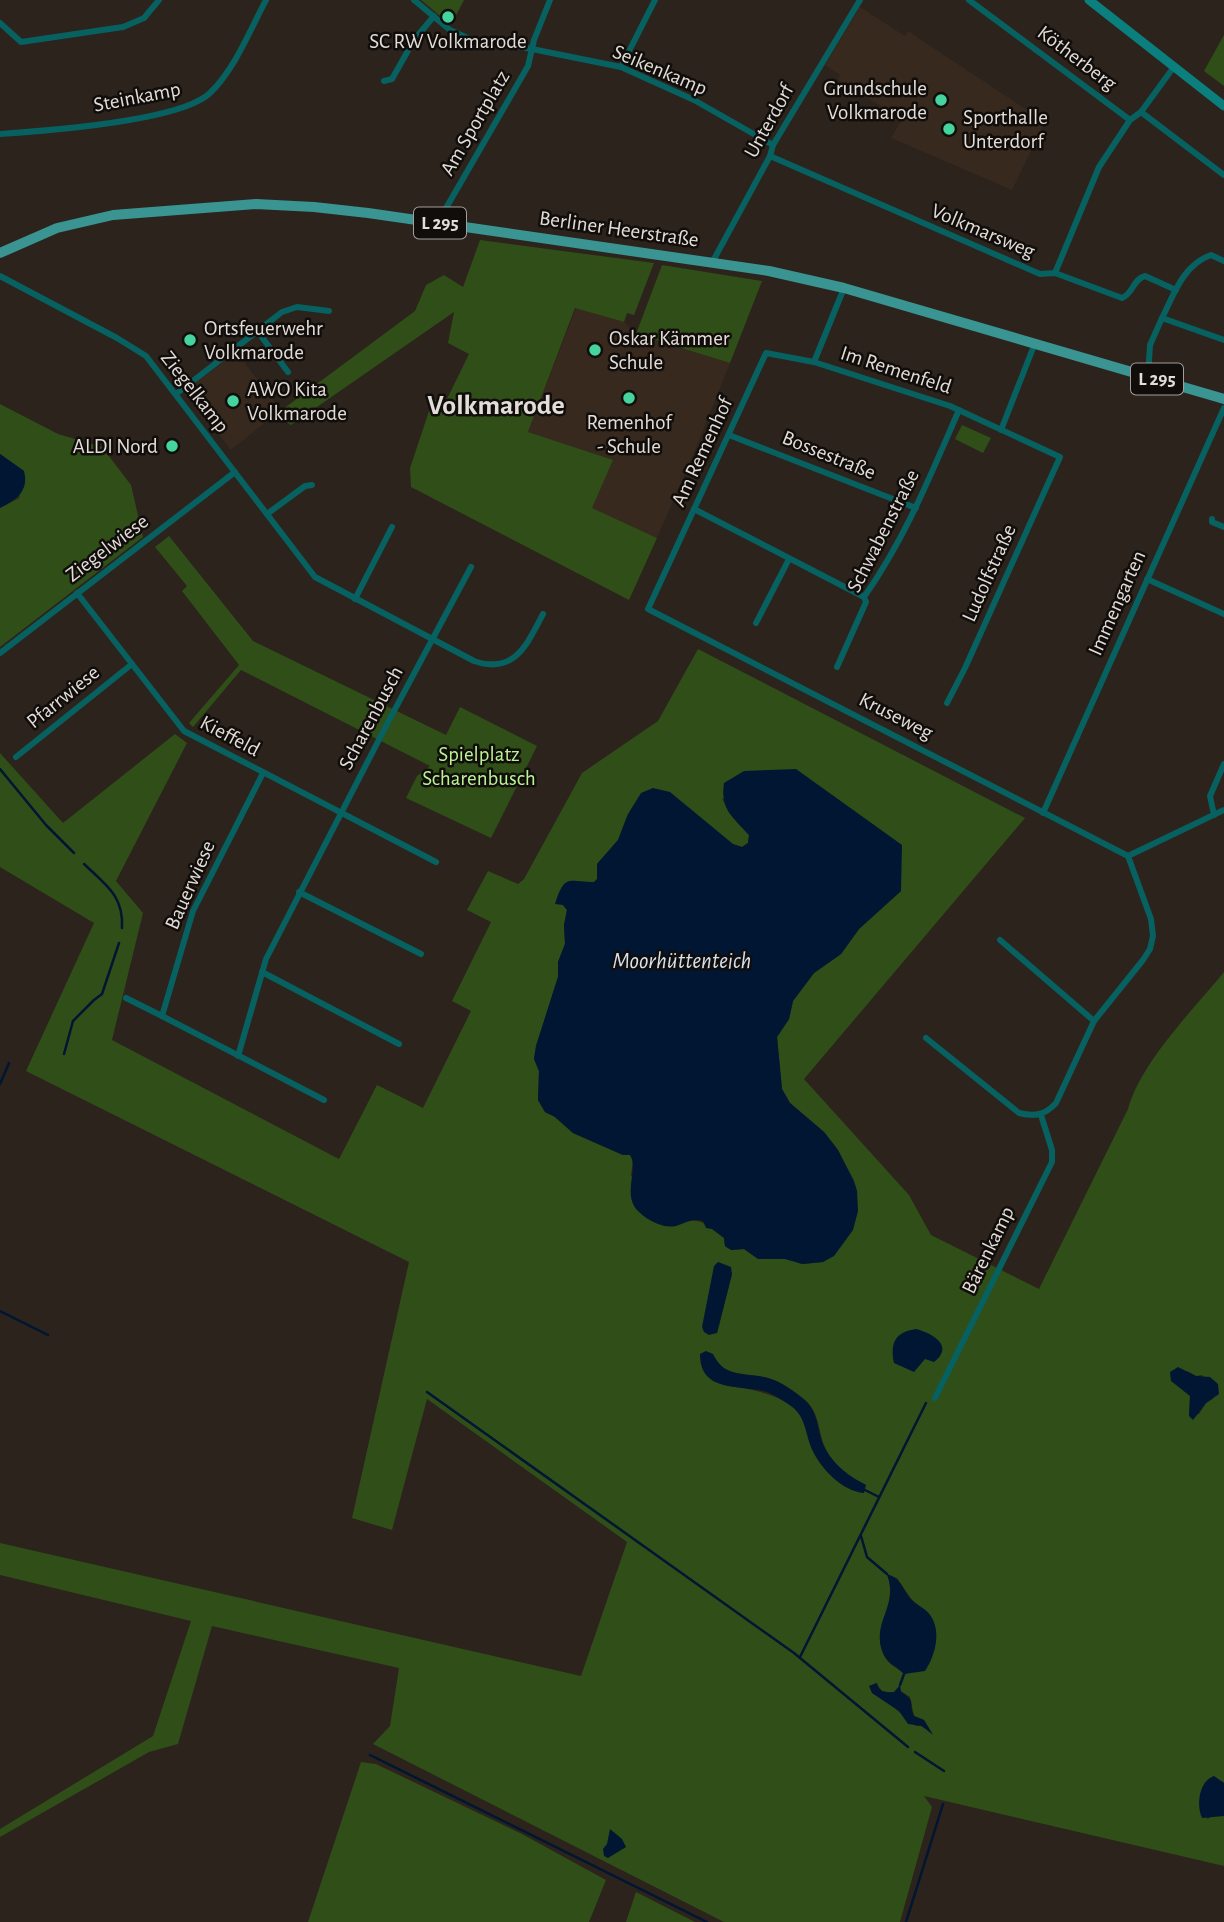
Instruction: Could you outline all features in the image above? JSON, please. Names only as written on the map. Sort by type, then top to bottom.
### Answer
[{"type":"main road","points":[[1089,0],[1224,106]]},
{"type":"main road","name":"Berliner Heerstraße","points":[[0,253],[80,221],[113,215],[256,204],[301,206],[441,223],[769,271],[844,288],[1224,398]]},
{"type":"street","points":[[0,23],[21,42],[122,27],[144,18],[159,0]]},
{"type":"street","name":"Steinkamp","points":[[0,134],[82,126],[173,111],[199,102],[229,69],[266,0]]},
{"type":"street","name":"Seikenkamp","points":[[414,0],[450,30],[470,39],[621,67],[694,100],[773,145]]},
{"type":"street","name":"Am Sportplatz","points":[[441,223],[442,215],[527,66],[550,0]]},
{"type":"street","points":[[621,67],[655,0]]},
{"type":"street","name":"Unterdorf","points":[[713,261],[770,156],[773,145],[860,0]]},
{"type":"street","name":"Kötherberg","points":[[969,0],[1130,120]]},
{"type":"street","points":[[384,81],[392,79],[414,40],[434,16]]},
{"type":"street","points":[[1055,273],[1099,167],[1130,120],[1141,112],[1174,68]]},
{"type":"street","points":[[1141,112],[1224,175]]},
{"type":"street","name":"Volkmarsweg","points":[[770,156],[1041,274],[1055,273],[1122,299],[1130,293],[1139,278],[1144,276],[1176,290]]},
{"type":"street","points":[[1148,376],[1150,345],[1186,273],[1199,261],[1211,256],[1224,261]]},
{"type":"street","name":"Ziegelkamp","points":[[0,276],[138,350],[176,394],[315,577],[474,661],[496,666],[521,651],[543,614]]},
{"type":"street","name":"Im Remenfeld","points":[[844,288],[814,362],[959,410],[1060,457]]},
{"type":"street","points":[[176,394],[282,312],[293,308],[329,311]]},
{"type":"street","points":[[1162,318],[1224,340]]},
{"type":"street","points":[[258,331],[288,372]]},
{"type":"street","points":[[1001,430],[1035,343]]},
{"type":"street","name":"Am Remenhof","points":[[648,609],[766,353],[814,362]]},
{"type":"street","name":"Immengarten","points":[[1043,813],[1224,408]]},
{"type":"street","name":"Schwabenstraße","points":[[837,667],[866,602],[864,597],[887,564],[916,508],[959,410]]},
{"type":"street","name":"Bossestraße","points":[[729,435],[916,508]]},
{"type":"street","name":"Ludolfstraße","points":[[947,703],[1060,457]]},
{"type":"street","name":"Ziegelwiese","points":[[0,653],[235,472]]},
{"type":"street","points":[[267,514],[305,486],[312,485]]},
{"type":"street","points":[[694,509],[864,597]]},
{"type":"street","points":[[1212,519],[1212,522],[1224,527]]},
{"type":"street","points":[[355,599],[392,527]]},
{"type":"street","points":[[756,623],[789,559]]},
{"type":"street","points":[[433,640],[471,567]]},
{"type":"street","points":[[1147,579],[1224,614]]},
{"type":"street","name":"Kieffeld","points":[[77,593],[184,732],[341,813]]},
{"type":"street","name":"Kruseweg","points":[[648,609],[1128,856]]},
{"type":"street","name":"Scharenbusch","points":[[238,1056],[266,959],[433,640]]},
{"type":"street","name":"Pfarrwiese","points":[[16,757],[132,664]]},
{"type":"street","points":[[1214,815],[1209,796],[1224,764]]},
{"type":"street","name":"Bauerwiese","points":[[162,1016],[192,911],[263,773]]},
{"type":"street","points":[[926,1038],[1019,1113],[1041,1115],[1049,1110],[1056,1103],[1094,1021],[1143,960],[1153,936],[1151,919],[1128,856],[1224,810]]},
{"type":"street","points":[[341,813],[436,862]]},
{"type":"street","points":[[299,892],[421,954]]},
{"type":"street","points":[[1000,940],[1094,1021]]},
{"type":"street","points":[[262,972],[399,1044]]},
{"type":"street","points":[[126,998],[324,1100]]},
{"type":"street","name":"Bärenkamp","points":[[935,1398],[1052,1162],[1052,1150],[1041,1115]]},
{"type":"shaded area","name":"Grundschule Volkmarode","points":[[860,7],[905,36],[908,31],[1045,122],[1012,190],[891,138],[902,119],[838,80],[840,75],[825,65]]},
{"type":"shaded area","name":"Remenhof - Schule","points":[[576,308],[624,322],[636,334],[730,363],[657,538],[591,508],[612,461],[528,432]]},
{"type":"shaded area","name":"AWO Kita Volkmarode","points":[[236,352],[281,410],[231,450],[185,391]]},
{"type":"green space","name":"SC RW Volkmarode","points":[[421,0],[464,0],[451,25]]},
{"type":"green space","points":[[1224,35],[1224,86],[1204,71]]},
{"type":"green space","points":[[480,240],[654,263],[634,315],[627,313],[624,322],[575,308],[528,432],[613,460],[592,508],[657,538],[629,600],[411,487],[410,468],[433,399],[445,403],[469,354],[448,343],[454,312],[291,425],[275,415],[415,311],[426,285],[444,275],[463,287]]},
{"type":"green space","points":[[662,265],[762,281],[730,363],[636,334]]},
{"type":"green space","points":[[0,404],[58,434],[102,447],[131,485],[143,537],[0,647],[0,508],[19,498],[24,471],[0,454]]},
{"type":"green space","points":[[962,425],[991,438],[983,453],[955,439]]},
{"type":"green space","name":"Spielplatz Scharenbusch","points":[[169,536],[253,641],[446,735],[460,707],[537,746],[491,838],[406,798],[417,776],[430,766],[241,670],[193,727],[189,723],[239,665],[182,591],[187,586],[155,547]]},
{"type":"green space","points":[[698,649],[1025,818],[804,1079],[909,1195],[931,1235],[1039,1289],[1144,1073],[1169,1037],[1224,972],[1224,1783],[1205,1782],[1202,1793],[1207,1819],[1215,1815],[1224,1816],[1224,1866],[924,1796],[932,1807],[900,1922],[724,1922],[373,1744],[390,1726],[399,1668],[212,1626],[178,1744],[149,1752],[0,1837],[0,1829],[153,1736],[191,1621],[0,1575],[0,1543],[581,1676],[627,1542],[427,1399],[392,1530],[352,1518],[409,1262],[26,1071],[94,923],[0,867],[0,753],[63,823],[175,734],[187,743],[116,881],[143,913],[112,1040],[339,1159],[377,1085],[423,1108],[471,1011],[452,1001],[491,922],[467,910],[488,871],[518,884],[524,879],[582,773],[658,721]],"holes":[[[722,798],[901,891],[859,929],[841,954],[814,973],[793,1001],[789,1019],[777,1037],[782,1089],[790,1103],[824,1132],[838,1150],[857,1191],[823,1262],[803,1264],[785,1258],[759,1259],[744,1249],[731,1250],[725,1246],[724,1238],[711,1228],[698,1221],[687,1221],[631,1176],[633,1160],[630,1155],[623,1155],[573,1133],[545,1112],[538,1100],[539,1071],[534,1059],[565,944],[564,925],[567,910],[563,905],[586,882],[594,882],[597,879],[597,864],[618,840],[628,814],[742,847],[748,843],[749,835],[729,813]],[[714,1266],[732,1274],[717,1333]],[[717,1364],[734,1372],[769,1378],[792,1390],[806,1401],[813,1411],[831,1458],[847,1474],[866,1485],[846,1487],[835,1479],[817,1459],[801,1416],[794,1408],[766,1393],[713,1381]],[[1187,1371],[1196,1376],[1202,1375],[1214,1398],[1206,1403],[1199,1414],[1189,1416],[1190,1396],[1185,1390]],[[887,1575],[897,1578],[912,1600],[930,1615],[935,1648],[930,1658],[906,1674],[889,1662],[882,1650],[881,1629],[890,1597]],[[876,1683],[882,1691],[894,1693],[898,1689],[910,1697],[914,1716],[924,1720],[932,1733],[916,1726],[872,1693],[870,1686]]]},
{"type":"green space","points":[[361,1762],[376,1764],[522,1834],[606,1880],[589,1922],[308,1922]]},
{"type":"green space","points":[[636,1892],[695,1922],[626,1922]]},
{"type":"water","points":[[0,454],[24,471],[25,484],[20,494],[0,508]]},
{"type":"water","name":"Moorhüttenteich","points":[[796,769],[902,845],[901,891],[859,929],[841,954],[814,973],[793,1001],[789,1019],[777,1037],[782,1089],[790,1103],[824,1132],[838,1150],[857,1191],[858,1211],[853,1230],[834,1256],[823,1262],[802,1264],[785,1259],[758,1259],[744,1249],[731,1250],[725,1246],[724,1238],[706,1228],[703,1221],[692,1220],[671,1227],[660,1225],[644,1216],[632,1202],[633,1167],[630,1155],[623,1155],[573,1133],[545,1112],[538,1100],[539,1071],[534,1059],[565,944],[564,925],[567,910],[563,905],[555,904],[558,894],[568,881],[594,882],[597,879],[597,864],[618,840],[628,814],[641,793],[653,788],[670,792],[733,844],[742,847],[748,843],[749,835],[726,806],[724,783],[744,771]]},
{"type":"water","points":[[718,1262],[731,1267],[732,1274],[717,1333],[709,1335],[702,1327],[714,1266]]},
{"type":"water","points":[[916,1329],[939,1341],[942,1351],[934,1362],[925,1359],[914,1372],[894,1363],[893,1350],[899,1336]]},
{"type":"water","points":[[706,1351],[713,1354],[723,1367],[730,1371],[772,1379],[807,1403],[815,1415],[826,1450],[843,1470],[866,1485],[864,1493],[840,1483],[821,1464],[812,1449],[800,1415],[791,1406],[767,1392],[724,1385],[707,1376],[700,1354]]},
{"type":"water","points":[[1178,1367],[1196,1376],[1210,1377],[1218,1384],[1219,1394],[1206,1403],[1193,1420],[1189,1416],[1190,1396],[1171,1381],[1170,1372]]},
{"type":"water","points":[[887,1574],[899,1582],[909,1597],[934,1621],[936,1643],[925,1671],[904,1674],[884,1655],[880,1633],[890,1596]]},
{"type":"water","points":[[877,1683],[881,1690],[888,1692],[894,1692],[900,1685],[901,1692],[911,1700],[914,1716],[924,1720],[933,1735],[922,1726],[908,1724],[899,1711],[872,1693],[869,1686]]},
{"type":"water","points":[[1214,1776],[1224,1783],[1224,1816],[1202,1818],[1200,1794],[1205,1783]]},
{"type":"water","points":[[610,1829],[622,1839],[626,1847],[608,1858],[604,1856],[603,1849],[607,1844]]},
{"type":"waterway","points":[[0,769],[46,825],[74,853]]},
{"type":"waterway","points":[[84,864],[117,899],[122,928]]},
{"type":"waterway","points":[[64,1054],[73,1021],[102,994],[119,943]]},
{"type":"waterway","points":[[0,1084],[9,1063]]},
{"type":"waterway","points":[[0,1311],[48,1335]]},
{"type":"waterway","points":[[427,1392],[794,1653],[908,1747]]},
{"type":"waterway","points":[[800,1657],[926,1403]]},
{"type":"waterway","points":[[863,1489],[879,1497]]},
{"type":"waterway","points":[[861,1536],[867,1557],[887,1574]]},
{"type":"waterway","points":[[900,1685],[904,1674]]},
{"type":"waterway","points":[[915,1752],[944,1771]]},
{"type":"waterway","points":[[370,1755],[707,1922]]},
{"type":"waterway","points":[[906,1922],[943,1804]]},
{"type":"place","name":"SC RW Volkmarode","points":[[448,17]]},
{"type":"place","name":"Grundschule Volkmarode","points":[[941,100]]},
{"type":"place","name":"Sporthalle Unterdorf","points":[[949,129]]},
{"type":"place","name":"Ortsfeuerwehr Volkmarode","points":[[190,340]]},
{"type":"place","name":"Oskar Kämmer Schule","points":[[595,350]]},
{"type":"place","name":"Remenhof - Schule","points":[[629,398]]},
{"type":"place","name":"AWO Kita Volkmarode","points":[[233,401]]},
{"type":"place","name":"ALDI Nord","points":[[172,446]]},
{"type":"district","name":"Volkmarode","points":[[496,406]]}]
